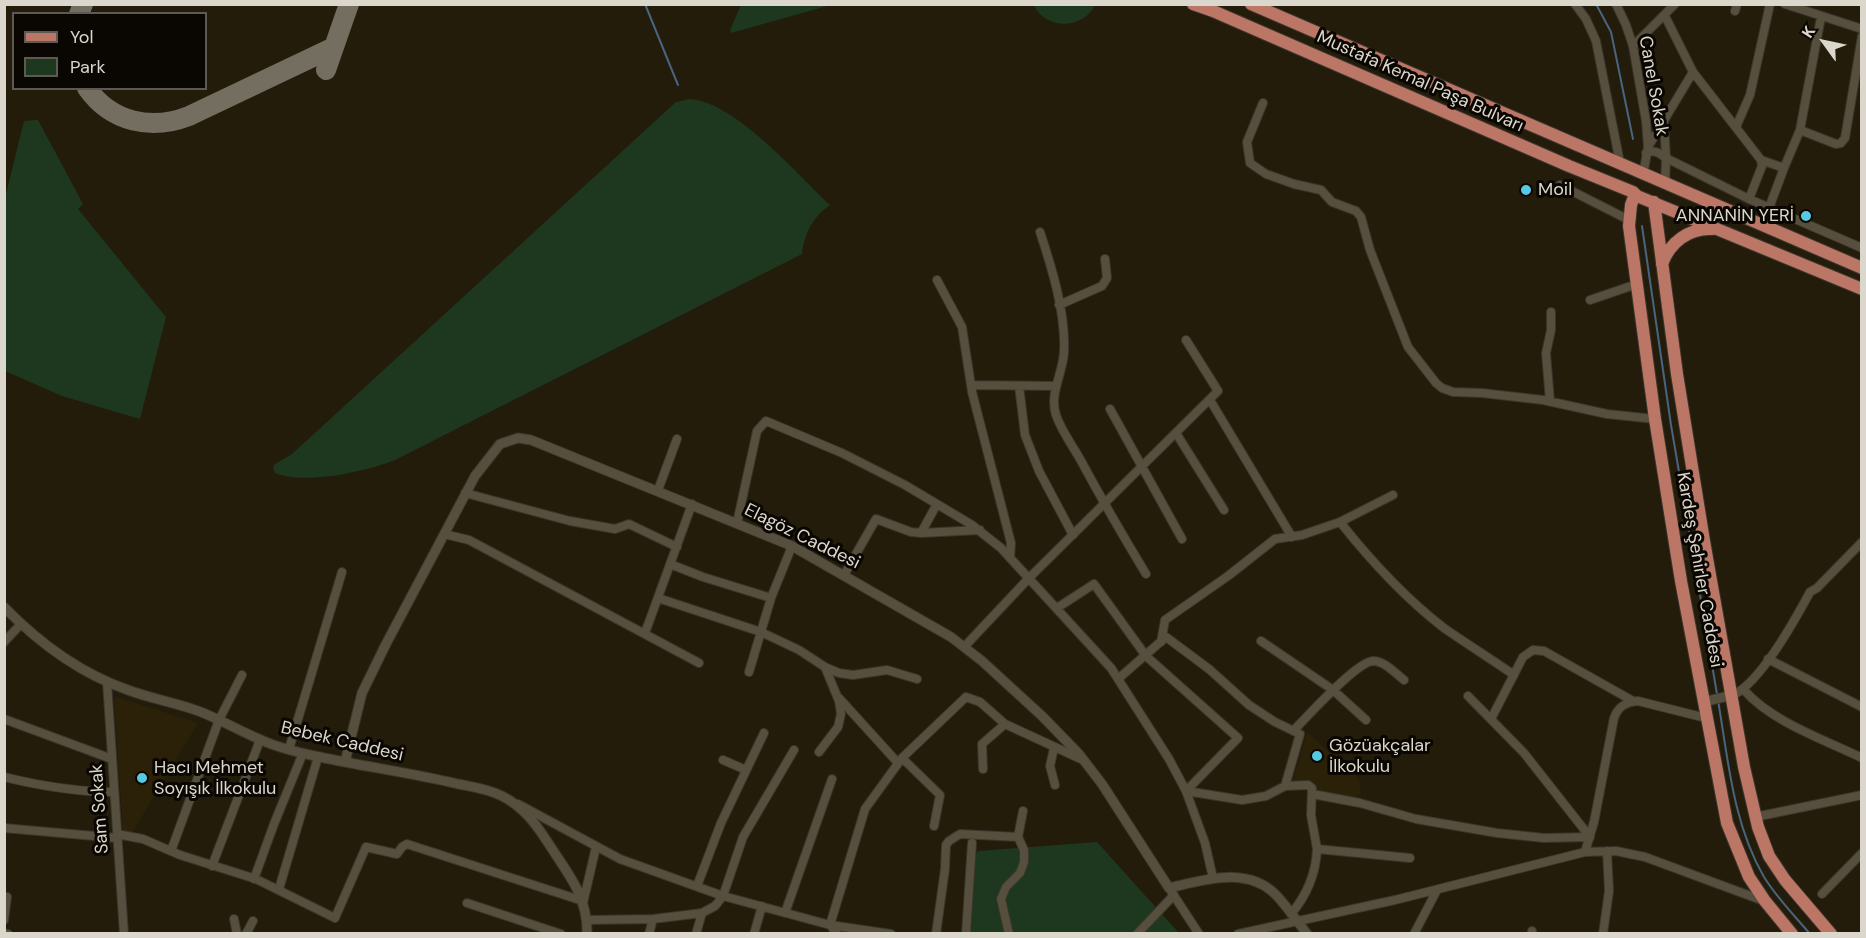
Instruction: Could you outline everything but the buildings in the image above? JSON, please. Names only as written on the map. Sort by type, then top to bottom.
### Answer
[{"type":"main road","name":"Mustafa Kemal Paşa Bulvarı","points":[[1193,4],[1634,193]]},
{"type":"main road","name":"Mustafa Kemal Paşa Bulvarı","points":[[1251,4],[1643,174]]},
{"type":"main road","points":[[1862,268],[1643,174],[1633,180],[1631,186],[1634,193],[1654,203],[1862,289]]},
{"type":"main road","points":[[1654,203],[1664,194],[1662,183]]},
{"type":"main road","name":"Kardeş Şehirler Caddesi","points":[[1634,193],[1629,223],[1655,419],[1703,702],[1731,836],[1744,868],[1765,901],[1792,933]]},
{"type":"main road","name":"Kardeş Şehirler Caddesi","points":[[1654,203],[1704,541],[1738,692],[1744,766],[1755,817],[1776,868],[1830,933]]},
{"type":"main road","points":[[1629,223],[1642,216],[1656,223]]},
{"type":"main road","points":[[1662,265],[1671,248],[1680,238],[1697,230],[1715,229]]},
{"type":"street","points":[[1575,4],[1586,19],[1596,41],[1620,163]]},
{"type":"street","name":"Canel Sokak","points":[[1616,4],[1629,31],[1633,46],[1646,121],[1647,150],[1643,174]]},
{"type":"street","points":[[1633,46],[1675,4]]},
{"type":"street","points":[[1736,127],[1750,95],[1770,4]]},
{"type":"street","points":[[1785,4],[1862,29]]},
{"type":"street","points":[[1665,16],[1693,72],[1761,159],[1762,166],[1749,199]]},
{"type":"street","points":[[1769,208],[1800,130],[1821,17]]},
{"type":"street","points":[[1800,130],[1836,144],[1841,143],[1845,138],[1862,36]]},
{"type":"street","points":[[1693,72],[1647,150],[1659,153],[1749,199],[1862,248]]},
{"type":"street","points":[[1263,103],[1247,142],[1250,163],[1266,174],[1321,190],[1332,202],[1356,212],[1361,217],[1370,250],[1406,342],[1436,383],[1453,392],[1550,401],[1606,414],[1655,419]]},
{"type":"street","points":[[1646,121],[1656,127],[1663,123]]},
{"type":"street","points":[[1662,183],[1666,158],[1663,123]]},
{"type":"street","points":[[1761,159],[1784,168]]},
{"type":"street","points":[[1560,185],[1629,223]]},
{"type":"street","points":[[1040,232],[1052,270],[1064,351],[1056,386],[1055,414],[1104,504],[1146,574]]},
{"type":"street","points":[[1059,305],[1102,286],[1107,278],[1106,259]]},
{"type":"street","points":[[937,280],[962,327],[971,385],[1011,543],[1010,558]]},
{"type":"street","points":[[1590,300],[1637,284]]},
{"type":"street","points":[[1550,401],[1546,353],[1551,330],[1551,312]]},
{"type":"street","points":[[965,646],[1029,578],[1218,392],[1186,340]]},
{"type":"street","points":[[971,385],[1056,386]]},
{"type":"street","points":[[1019,386],[1025,435],[1039,471],[1073,535]]},
{"type":"street","points":[[1210,400],[1292,537]]},
{"type":"street","points":[[1110,409],[1182,540]]},
{"type":"street","points":[[737,523],[757,431],[766,421],[842,453],[980,530],[1057,608],[1102,657],[1118,679],[1169,759],[1186,792],[1205,843],[1213,878]]},
{"type":"street","points":[[1176,433],[1224,510]]},
{"type":"street","name":"Elagöz Caddesi","points":[[345,762],[362,693],[465,493],[495,448],[506,441],[518,438],[540,442],[792,546],[965,646],[1055,728],[1085,761],[1171,891]]},
{"type":"street","points":[[658,490],[677,439]]},
{"type":"street","points":[[465,493],[570,521],[615,529],[629,524],[677,547]]},
{"type":"street","points":[[1161,642],[1165,620],[1228,576],[1275,539],[1302,535],[1340,522],[1393,495]]},
{"type":"street","points":[[645,633],[692,504]]},
{"type":"street","points":[[921,533],[937,504]]},
{"type":"street","points":[[844,575],[876,519],[911,532],[980,530]]},
{"type":"street","points":[[1340,522],[1383,572],[1443,627],[1514,675]]},
{"type":"street","points":[[444,534],[469,540],[699,663]]},
{"type":"street","points":[[1703,702],[1738,692],[1783,640],[1810,592],[1817,588],[1862,542]]},
{"type":"street","points":[[749,672],[771,598],[792,546]]},
{"type":"street","points":[[670,564],[771,598]]},
{"type":"street","points":[[289,749],[342,572]]},
{"type":"street","points":[[1057,608],[1094,584],[1146,656],[1238,738],[1186,792]]},
{"type":"street","points":[[658,598],[761,632],[799,650],[825,667],[839,672],[853,675],[887,670],[917,679]]},
{"type":"street","name":"Bebek Caddesi","points":[[4,608],[63,658],[107,682],[192,709],[260,740],[289,749],[318,757],[447,781],[493,792],[508,800],[530,817],[574,880],[583,902],[587,933]]},
{"type":"street","points":[[4,642],[21,624]]},
{"type":"street","points":[[1118,679],[1166,637],[1209,669],[1249,705],[1300,734],[1286,786]]},
{"type":"street","points":[[1262,641],[1333,690],[1366,720]]},
{"type":"street","points":[[1491,718],[1527,652],[1541,650],[1633,701],[1706,718]]},
{"type":"street","points":[[1768,659],[1862,707]]},
{"type":"street","points":[[1293,731],[1333,690],[1366,663],[1372,661],[1384,664],[1404,680]]},
{"type":"street","points":[[819,752],[840,723],[841,710],[825,667]]},
{"type":"street","points":[[171,851],[219,720],[242,675]]},
{"type":"street","name":"Sam Sokak","points":[[107,682],[124,933]]},
{"type":"street","points":[[1738,692],[1774,715],[1862,758]]},
{"type":"street","points":[[837,696],[900,761],[940,795],[934,826]]},
{"type":"street","points":[[1468,696],[1524,753],[1590,837]]},
{"type":"street","points":[[823,933],[828,925],[866,809],[900,761],[966,697],[980,702],[1005,724],[1085,761]]},
{"type":"street","points":[[1585,852],[1615,715],[1622,706],[1633,701]]},
{"type":"street","points":[[4,719],[112,759]]},
{"type":"street","points":[[983,769],[982,744],[1005,724]]},
{"type":"street","points":[[697,886],[721,823],[764,733]]},
{"type":"street","points":[[212,866],[260,740]]},
{"type":"street","points":[[1054,748],[1050,766],[1055,785]]},
{"type":"street","points":[[587,920],[653,919],[702,913],[715,906],[723,896],[743,837],[794,750]]},
{"type":"street","points":[[254,879],[303,753]]},
{"type":"street","points":[[279,889],[318,757]]},
{"type":"street","points":[[723,760],[746,770]]},
{"type":"street","points":[[4,777],[51,787],[114,792]]},
{"type":"street","points":[[785,913],[832,779]]},
{"type":"street","points":[[1186,792],[1242,800],[1266,796],[1286,786],[1308,785],[1312,788],[1311,815],[1317,849],[1311,881],[1293,917]]},
{"type":"street","points":[[1312,794],[1360,802],[1416,819],[1513,835],[1544,838],[1590,837]]},
{"type":"street","points":[[1755,817],[1862,795]]},
{"type":"street","points":[[508,800],[536,812],[620,859],[723,896],[828,925],[891,933]]},
{"type":"street","points":[[1009,933],[1001,899],[1006,887],[1020,873],[1024,862],[1024,850],[1018,837],[1023,811]]},
{"type":"street","points":[[4,828],[143,839],[279,889],[335,918],[366,847],[398,854],[407,844],[583,902],[596,847]]},
{"type":"street","points":[[936,933],[946,845],[960,834],[1018,837]]},
{"type":"street","points":[[966,933],[972,843]]},
{"type":"street","points":[[1317,849],[1410,858]]},
{"type":"street","points":[[1238,933],[1293,917],[1437,890],[1585,852],[1607,851],[1651,858],[1765,901]]},
{"type":"street","points":[[1603,933],[1609,891],[1607,851]]},
{"type":"street","points":[[1822,894],[1862,853]]},
{"type":"street","points":[[1137,933],[1171,891],[1213,878],[1236,877],[1257,883],[1276,896],[1307,933]]},
{"type":"street","points":[[1414,933],[1437,890]]},
{"type":"street","points":[[1171,891],[1199,933]]},
{"type":"street","points":[[4,920],[7,897]]},
{"type":"street","points":[[467,903],[561,933]]},
{"type":"street","points":[[754,933],[762,906]]},
{"type":"street","points":[[696,933],[702,913]]},
{"type":"street","points":[[234,919],[237,933]]},
{"type":"street","points":[[648,933],[653,919]]},
{"type":"street","points":[[246,933],[254,921]]},
{"type":"street","points":[[828,925],[837,933]]},
{"type":"shaded area","name":"Hacı Mehmet Soyışık İlkokulu","points":[[114,696],[198,723],[132,833],[123,832]]},
{"type":"shaded area","name":"Gözüakçalar İlkokulu","points":[[1307,732],[1359,779],[1361,794],[1352,798],[1316,791],[1317,786],[1313,783],[1293,781]]},
{"type":"green space","points":[[741,4],[831,5],[731,33],[730,30]]},
{"type":"green space","points":[[1034,5],[1095,5],[1082,19],[1064,24],[1046,19]]},
{"type":"green space","points":[[690,99],[708,103],[726,112],[745,126],[830,205],[810,226],[802,254],[395,460],[335,476],[302,478],[275,473],[273,467],[275,464],[292,454],[676,102]]},
{"type":"green space","points":[[38,120],[83,204],[78,209],[166,317],[140,419],[62,396],[5,371],[5,198],[24,121]]},
{"type":"green space","points":[[1097,842],[1179,933],[968,934],[975,855],[978,851]]},
{"type":"waterway","points":[[645,4],[678,85]]},
{"type":"waterway","points":[[1596,4],[1611,32],[1633,139]]},
{"type":"waterway","points":[[1642,226],[1671,425],[1717,694]]},
{"type":"waterway","points":[[1718,700],[1733,791],[1745,835],[1769,885],[1810,934]]},
{"type":"taxiway","points":[[80,12],[83,4]]},
{"type":"taxiway","points":[[326,70],[349,4]]},
{"type":"taxiway","points":[[89,90],[97,100],[120,116],[146,123],[160,123],[189,116],[334,47]]},
{"type":"place","name":"Moil","points":[[1526,190]]},
{"type":"place","name":"ANNANİN YERİ","points":[[1806,216]]},
{"type":"place","name":"Gözüakçalar İlkokulu","points":[[1317,756]]},
{"type":"place","name":"Hacı Mehmet Soyışık İlkokulu","points":[[142,778]]}]
